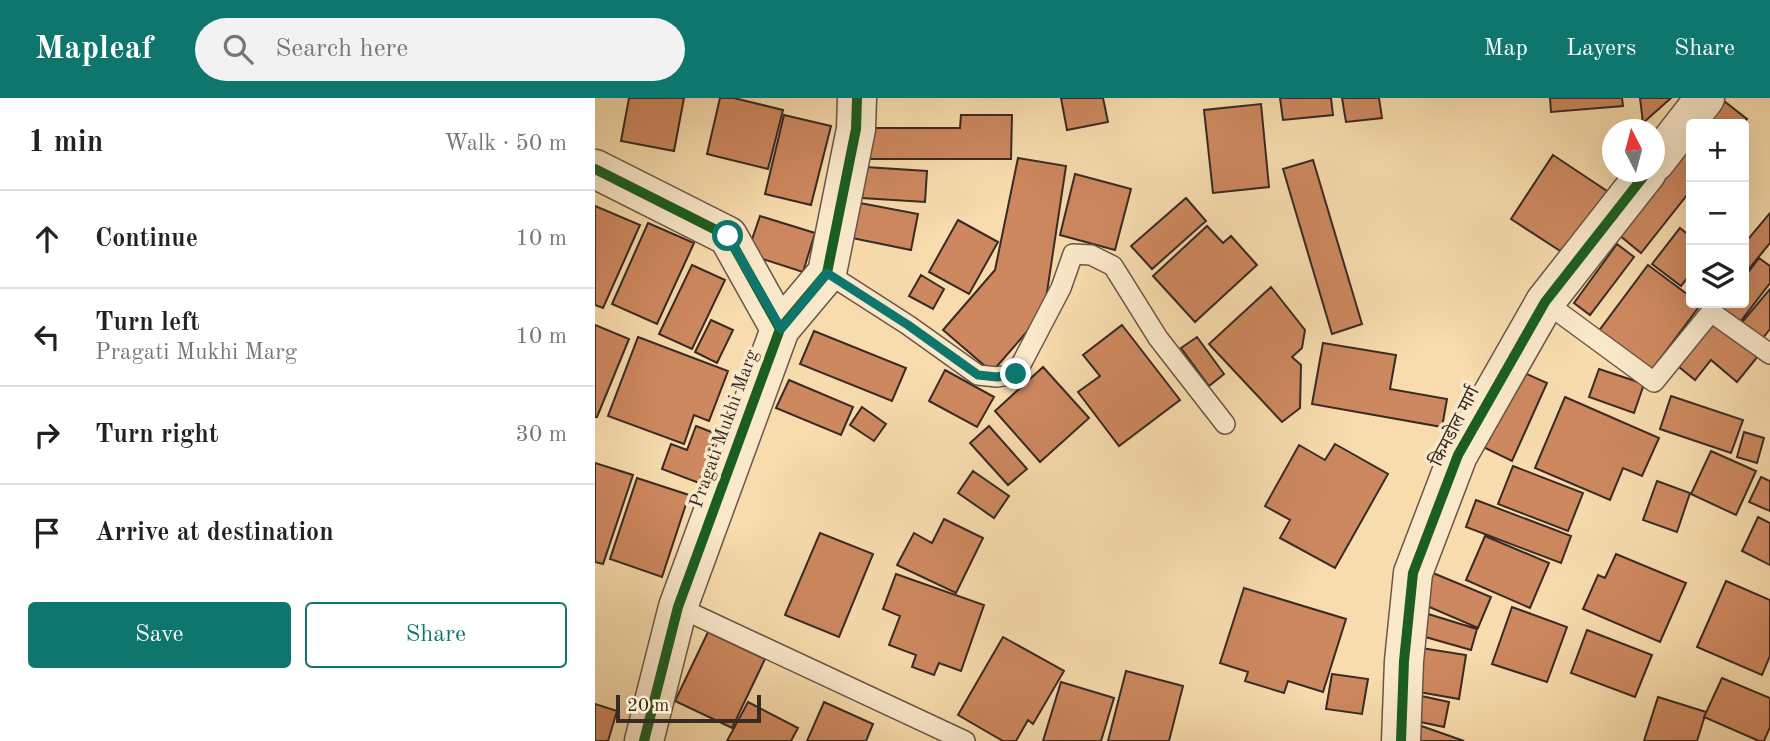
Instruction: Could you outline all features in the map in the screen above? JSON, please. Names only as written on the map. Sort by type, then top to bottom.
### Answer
[{"type":"street","name":"Pragati Mukhi Marg","points":[[644,741],[678,607],[781,329],[827,273],[856,129],[857,98]]},
{"type":"street","points":[[1665,148],[1705,98]]},
{"type":"street","points":[[595,169],[728,236],[781,329]]},
{"type":"street","name":"किमडोल मार्ग","points":[[1401,741],[1404,661],[1413,573],[1458,455],[1545,302],[1639,182]]},
{"type":"lane","points":[[827,273],[908,325],[978,375],[997,377],[1016,374],[1061,288],[1073,254],[1091,255],[1113,266],[1158,338],[1225,424]]},
{"type":"lane","points":[[1545,302],[1654,382],[1711,312],[1770,355]]},
{"type":"lane","points":[[678,607],[965,741]]},
{"type":"building","points":[[629,98],[684,98],[674,151],[621,141]]},
{"type":"building","points":[[720,98],[734,98],[783,110],[768,169],[707,154]]},
{"type":"building","points":[[1061,98],[1103,98],[1108,122],[1067,130]]},
{"type":"building","points":[[1280,98],[1331,98],[1333,115],[1283,120]]},
{"type":"building","points":[[1342,98],[1379,98],[1382,118],[1346,122]]},
{"type":"building","points":[[1550,98],[1622,98],[1623,106],[1551,112]]},
{"type":"building","points":[[1640,98],[1671,98],[1647,119],[1643,119]]},
{"type":"building","points":[[1720,98],[1747,119],[1701,119]]},
{"type":"building","points":[[1261,104],[1269,187],[1213,193],[1204,110]]},
{"type":"building","points":[[784,115],[831,126],[811,205],[765,194]]},
{"type":"building","points":[[961,115],[1012,115],[1011,159],[870,159],[870,128],[960,128]]},
{"type":"building","points":[[1686,138],[1686,196],[1641,253],[1613,230],[1651,182],[1665,182],[1665,165]]},
{"type":"building","points":[[1553,155],[1610,193],[1568,256],[1511,219]]},
{"type":"building","points":[[1018,158],[1066,166],[1044,312],[992,372],[943,330],[995,270]]},
{"type":"building","points":[[1313,160],[1362,324],[1332,334],[1283,169]]},
{"type":"building","points":[[865,167],[927,171],[925,202],[862,198]]},
{"type":"building","points":[[1075,174],[1131,189],[1115,250],[1060,235]]},
{"type":"building","points":[[1186,198],[1206,221],[1152,269],[1131,246]]},
{"type":"building","points":[[860,203],[918,214],[911,250],[852,238]]},
{"type":"building","points":[[595,206],[640,225],[603,308],[595,305]]},
{"type":"building","points":[[1770,213],[1770,243],[1749,269],[1749,238]]},
{"type":"building","points":[[760,216],[815,233],[803,272],[747,254]]},
{"type":"building","points":[[958,220],[998,242],[969,294],[929,272]]},
{"type":"building","points":[[648,223],[694,243],[657,324],[612,304]]},
{"type":"building","points":[[1207,226],[1223,243],[1231,236],[1257,265],[1195,322],[1153,276]]},
{"type":"building","points":[[1680,228],[1686,233],[1686,280],[1681,286],[1652,264]]},
{"type":"building","points":[[1617,244],[1634,257],[1590,315],[1574,303]]},
{"type":"building","points":[[1759,258],[1770,266],[1770,283],[1737,326],[1718,312],[1721,308],[1749,308],[1749,271]]},
{"type":"building","points":[[692,265],[725,280],[692,349],[659,334]]},
{"type":"building","points":[[1648,265],[1686,293],[1686,308],[1698,308],[1651,371],[1598,332]]},
{"type":"building","points":[[921,275],[944,289],[933,309],[909,296]]},
{"type":"building","points":[[1271,287],[1305,330],[1302,348],[1292,357],[1301,365],[1300,408],[1282,422],[1209,344]]},
{"type":"building","points":[[1770,289],[1770,329],[1759,343],[1738,327]]},
{"type":"building","points":[[1712,316],[1759,355],[1737,382],[1711,360],[1695,380],[1673,362]]},
{"type":"building","points":[[711,320],[733,330],[717,363],[695,352]]},
{"type":"building","points":[[595,325],[629,339],[597,417],[595,417]]},
{"type":"building","points":[[1122,325],[1180,400],[1119,446],[1078,392],[1100,376],[1083,355]]},
{"type":"building","points":[[814,331],[906,368],[892,401],[800,364]]},
{"type":"building","points":[[638,337],[728,371],[709,421],[694,415],[684,444],[608,416]]},
{"type":"building","points":[[1197,337],[1224,374],[1209,386],[1181,348]]},
{"type":"building","points":[[1323,343],[1396,355],[1390,389],[1447,399],[1442,427],[1312,404]]},
{"type":"building","points":[[1043,367],[1089,418],[1040,462],[995,411]]},
{"type":"building","points":[[1511,367],[1547,383],[1512,461],[1475,443]]},
{"type":"building","points":[[1599,369],[1644,384],[1634,413],[1589,397]]},
{"type":"building","points":[[945,370],[994,397],[977,427],[929,401]]},
{"type":"building","points":[[789,380],[853,407],[841,435],[776,408]]},
{"type":"building","points":[[1671,396],[1743,420],[1731,453],[1660,429]]},
{"type":"building","points":[[1565,397],[1659,438],[1642,476],[1623,468],[1610,500],[1535,468]]},
{"type":"building","points":[[862,407],[886,424],[874,441],[850,425]]},
{"type":"building","points":[[696,426],[717,434],[699,483],[662,469],[671,444],[687,450]]},
{"type":"building","points":[[989,426],[1027,469],[1008,485],[970,443]]},
{"type":"building","points":[[1744,432],[1764,438],[1757,463],[1737,457]]},
{"type":"building","points":[[1335,444],[1388,474],[1335,568],[1280,538],[1290,520],[1265,506],[1299,445],[1325,460]]},
{"type":"building","points":[[1711,451],[1756,471],[1736,515],[1691,494]]},
{"type":"building","points":[[595,463],[633,475],[603,564],[595,562]]},
{"type":"building","points":[[1513,466],[1583,493],[1568,531],[1498,504]]},
{"type":"building","points":[[973,471],[1009,496],[994,518],[958,493]]},
{"type":"building","points":[[1761,477],[1770,481],[1770,511],[1749,502]]},
{"type":"building","points":[[637,478],[689,495],[662,577],[610,559]]},
{"type":"building","points":[[1657,481],[1690,493],[1677,532],[1643,520]]},
{"type":"building","points":[[1476,500],[1571,536],[1561,563],[1466,527]]},
{"type":"building","points":[[1758,517],[1770,523],[1770,565],[1742,551]]},
{"type":"building","points":[[944,519],[983,538],[956,593],[897,565],[914,533],[932,543]]},
{"type":"building","points":[[820,533],[873,554],[839,637],[785,615]]},
{"type":"building","points":[[1485,536],[1549,563],[1530,608],[1466,580]]},
{"type":"building","points":[[1616,554],[1686,583],[1660,642],[1583,609],[1598,575],[1605,578]]},
{"type":"building","points":[[1433,573],[1491,597],[1478,628],[1420,603]]},
{"type":"building","points":[[896,574],[984,605],[961,671],[939,663],[934,675],[912,667],[916,655],[889,645],[900,616],[883,609]]},
{"type":"building","points":[[1726,581],[1770,600],[1770,656],[1762,675],[1697,647]]},
{"type":"building","points":[[1244,588],[1346,619],[1323,692],[1288,681],[1284,693],[1245,681],[1248,672],[1220,663]]},
{"type":"building","points":[[1512,607],[1567,627],[1547,682],[1492,664]]},
{"type":"building","points":[[1415,610],[1477,629],[1471,650],[1408,632]]},
{"type":"building","points":[[1587,630],[1652,655],[1635,697],[1571,673]]},
{"type":"building","points":[[708,632],[765,659],[732,728],[675,701]]},
{"type":"building","points":[[1003,637],[1064,671],[1033,724],[1028,720],[1016,741],[1003,741],[958,715]]},
{"type":"building","points":[[1415,647],[1466,655],[1459,699],[1407,690]]},
{"type":"building","points":[[1126,671],[1183,686],[1169,741],[1108,741]]},
{"type":"building","points":[[1332,674],[1368,679],[1362,714],[1326,709]]},
{"type":"building","points":[[1722,678],[1770,698],[1770,727],[1764,741],[1704,717]]},
{"type":"building","points":[[1061,682],[1114,698],[1101,741],[1043,741]]},
{"type":"building","points":[[1417,695],[1449,702],[1444,727],[1411,720]]},
{"type":"building","points":[[1658,697],[1706,712],[1697,741],[1644,741]]},
{"type":"building","points":[[748,702],[798,728],[791,741],[727,741]]},
{"type":"building","points":[[824,702],[873,724],[866,741],[807,741]]},
{"type":"building","points":[[595,704],[617,711],[608,741],[595,741]]},
{"type":"building","points":[[1410,722],[1464,741],[1403,741]]},
{"type":"cycle path","points":[[644,741],[678,607],[780,329],[827,273],[856,129],[857,98]]},
{"type":"cycle path","points":[[595,169],[728,236],[780,329]]},
{"type":"cycle path","points":[[1401,741],[1404,661],[1413,573],[1458,455],[1545,302],[1639,182]]},
{"type":"route","points":[[728,236],[781,329],[827,273],[908,325],[978,375],[997,377],[1016,374]]}]
